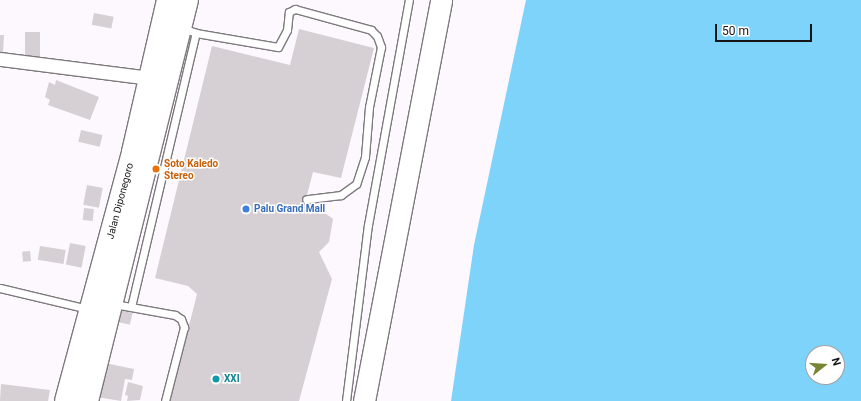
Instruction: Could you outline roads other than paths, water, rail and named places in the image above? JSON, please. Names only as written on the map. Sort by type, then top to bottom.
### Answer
[{"type":"highway","name":"Jalan Diponegoro","points":[[66,401],[118,300],[150,78],[187,0]]},
{"type":"highway","name":"Jalan Diponegoro","points":[[87,401],[118,300],[177,20]]},
{"type":"main road","points":[[364,401],[441,0]]},
{"type":"street","points":[[0,59],[150,78]]},
{"type":"lane","points":[[346,401],[368,225],[408,0]]},
{"type":"lane","points":[[177,20],[278,47],[287,30],[289,12],[295,9],[371,30],[377,36],[382,47],[369,107],[364,157],[356,184],[341,195],[306,199]]},
{"type":"lane","points":[[0,288],[118,300],[175,315],[181,319],[184,327],[165,401]]},
{"type":"water","points":[[526,0],[861,0],[861,401],[451,401],[474,245]]},
{"type":"place","name":"Soto Kaledo Stereo","points":[[156,169]]},
{"type":"place","name":"Palu Grand Mall","points":[[246,209]]},
{"type":"place","name":"XXI","points":[[216,379]]}]
